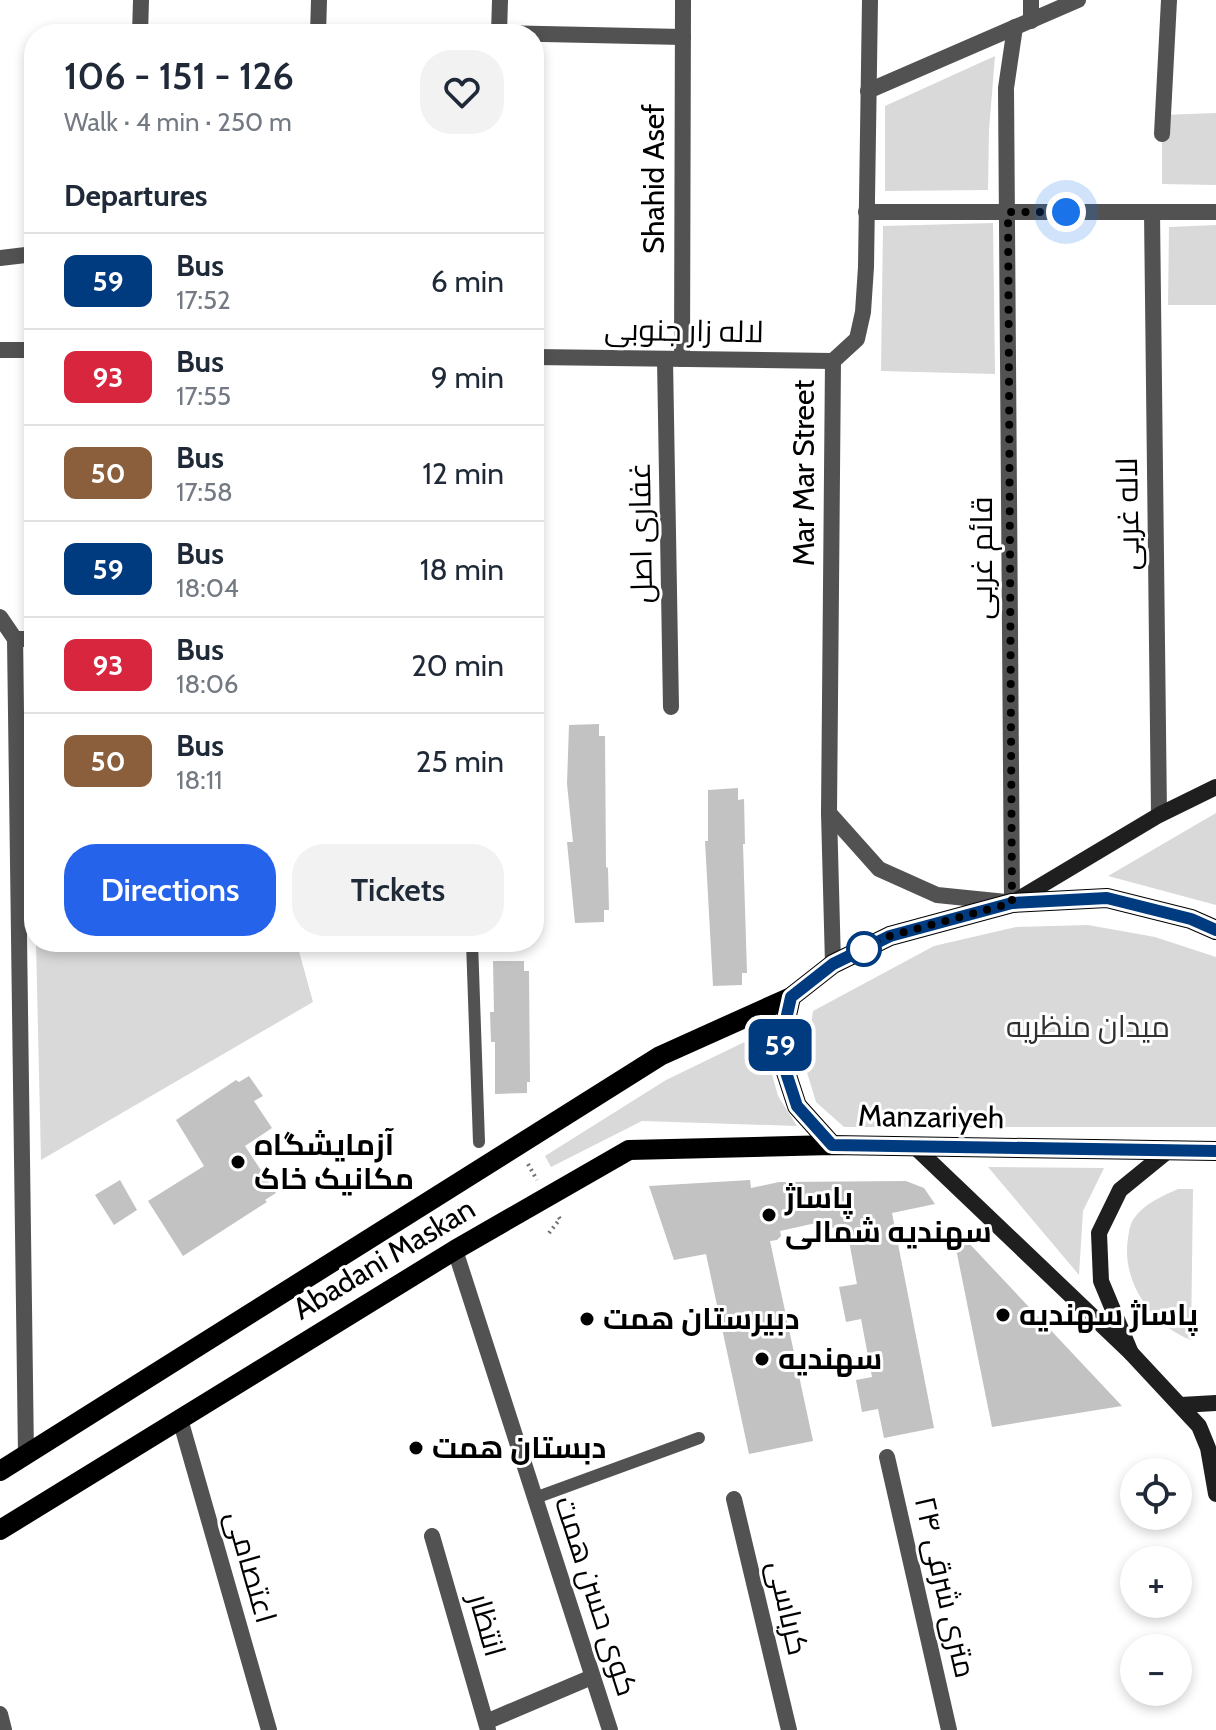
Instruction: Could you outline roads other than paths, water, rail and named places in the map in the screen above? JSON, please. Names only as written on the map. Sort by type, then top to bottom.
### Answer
[{"type":"main road","points":[[1012,903],[1159,815],[1216,787]]},
{"type":"main road","points":[[791,997],[833,964],[890,936],[1012,903],[1107,898],[1191,919],[1216,930]]},
{"type":"main road","name":"Abadani Maskan","points":[[0,1471],[660,1056],[791,997]]},
{"type":"main road","name":"Manzariyeh","points":[[791,997],[779,1051],[797,1106],[832,1145],[1216,1151]]},
{"type":"main road","name":"Abadani Maskan","points":[[0,1530],[455,1250],[629,1150],[832,1145]]},
{"type":"main road","points":[[915,1147],[1131,1353],[1181,1405],[1199,1426],[1208,1448],[1216,1494]]},
{"type":"main road","points":[[1131,1353],[1101,1281],[1099,1233],[1120,1190],[1169,1150]]},
{"type":"main road","points":[[1181,1405],[1216,1403]]},
{"type":"street","points":[[140,24],[141,0]]},
{"type":"street","points":[[318,24],[319,0]]},
{"type":"street","points":[[499,24],[500,0]]},
{"type":"street","name":"Shahid Asef","points":[[674,359],[683,0]]},
{"type":"street","name":"Mar Mar Street","points":[[833,964],[829,813],[833,361],[857,339],[863,312],[870,0]]},
{"type":"street","name":"قائم غربی","points":[[1012,903],[1006,88],[1031,0]]},
{"type":"street","points":[[868,91],[1078,0]]},
{"type":"street","points":[[1162,134],[1169,0]]},
{"type":"street","points":[[544,35],[683,37]]},
{"type":"street","points":[[866,212],[1216,212]]},
{"type":"street","name":"لاله غربی","points":[[1152,212],[1159,815]]},
{"type":"street","points":[[0,258],[24,255]]},
{"type":"street","points":[[0,350],[24,350]]},
{"type":"street","name":"لاله زار جنوبی","points":[[544,357],[833,361]]},
{"type":"street","name":"غفاری اصل","points":[[671,707],[674,359]]},
{"type":"street","points":[[0,617],[15,639],[24,867]]},
{"type":"street","points":[[15,639],[24,639]]},
{"type":"street","points":[[829,813],[879,869],[937,895],[1012,903]]},
{"type":"street","points":[[26,952],[26,1455]]},
{"type":"street","name":"کوی حسن همت","points":[[455,1250],[610,1730]]},
{"type":"street","name":"اعتصامی","points":[[180,1419],[269,1730]]},
{"type":"street","name":"۲۴ متری شرقی","points":[[887,1457],[949,1730]]},
{"type":"street","name":"کرباسی","points":[[734,1499],[789,1730]]},
{"type":"street","name":"انتظار","points":[[432,1536],[487,1726]]},
{"type":"street","points":[[487,1726],[592,1677]]},
{"type":"street","points":[[0,1714],[4,1730]]},
{"type":"lane","points":[[472,952],[479,1142]]},
{"type":"lane","points":[[535,1498],[699,1438]]},
{"type":"place","name":"آزمایشگاه مکانیک خاک","points":[[238,1162]]},
{"type":"place","name":"پاساژ سهندیه شمالی","points":[[769,1215]]},
{"type":"place","name":"پاساژ سهندیه","points":[[1003,1315]]},
{"type":"place","name":"دبیرستان همت","points":[[587,1319]]},
{"type":"place","name":"سهندیه","points":[[762,1359]]},
{"type":"place","name":"دبستان همت","points":[[416,1448]]},
{"type":"park label","name":"میدان منظریه","points":[[1088,1027]]}]
